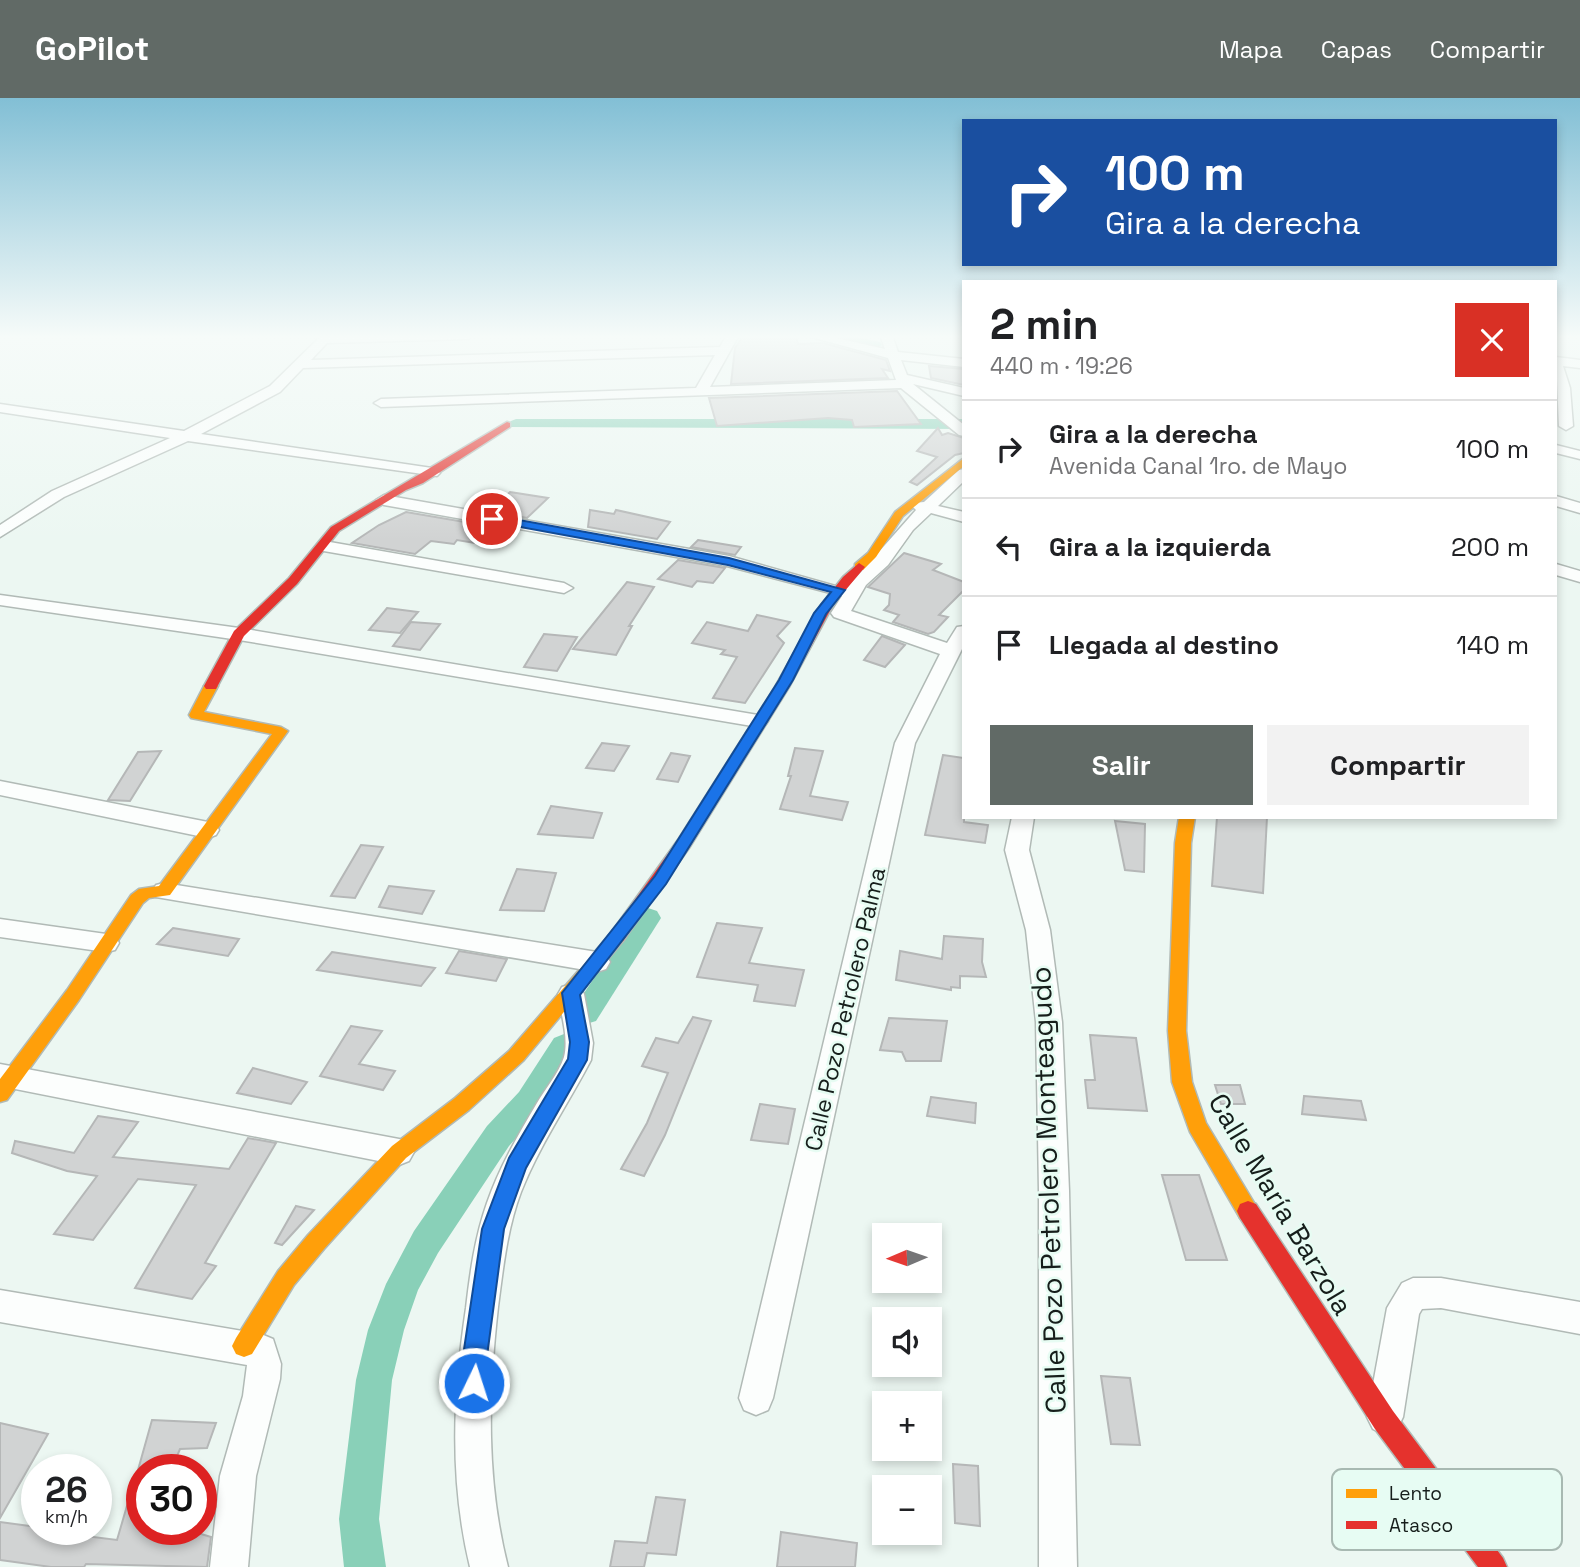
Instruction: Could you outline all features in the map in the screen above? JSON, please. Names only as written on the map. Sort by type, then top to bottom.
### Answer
[{"type":"street","points":[[0,532],[58,494],[186,436],[247,404]]},
{"type":"street","points":[[930,404],[962,430]]},
{"type":"street","points":[[1565,404],[1567,426]]},
{"type":"street","points":[[0,408],[432,473]]},
{"type":"street","points":[[164,891],[281,731],[196,715],[239,634],[324,546],[326,538],[335,529],[432,473],[507,425]]},
{"type":"street","points":[[1557,449],[1580,455]]},
{"type":"street","points":[[244,1346],[286,1278],[399,1152],[462,1104],[516,1056],[597,962],[660,880],[786,680],[820,613],[845,580],[872,555],[892,522],[962,463]]},
{"type":"street","points":[[958,641],[840,613],[859,582],[882,561],[907,527],[962,475]]},
{"type":"street","points":[[384,499],[729,561],[839,590]]},
{"type":"street","points":[[1557,501],[1580,508]]},
{"type":"street","points":[[910,506],[931,507],[962,516]]},
{"type":"street","points":[[324,546],[564,588]]},
{"type":"street","points":[[1557,569],[1580,577]]},
{"type":"street","points":[[0,600],[239,634],[758,721]]},
{"type":"street","name":"Calle Pozo Petrolero Palma","points":[[756,1398],[905,743],[958,641]]},
{"type":"street","points":[[0,788],[208,830]]},
{"type":"street","name":"Calle Pozo Petrolero Monteagudo","points":[[1023,819],[1017,850],[1018,860],[1038,930],[1049,1022],[1054,1191],[1058,1567]]},
{"type":"street","name":"Calle María Barzola","points":[[1187,819],[1177,1031],[1182,1082],[1197,1126],[1234,1189],[1384,1420],[1421,1469]]},
{"type":"street","points":[[399,1152],[4,1082],[73,995],[137,899],[145,893],[164,891],[597,962]]},
{"type":"street","points":[[0,928],[106,943]]},
{"type":"street","points":[[489,1567],[478,1531],[471,1464],[475,1356],[493,1229],[517,1165],[578,1060],[579,1042],[571,993]]},
{"type":"street","points":[[1384,1420],[1404,1308],[1413,1294],[1441,1293],[1580,1318]]},
{"type":"street","points":[[0,1306],[261,1351],[265,1362],[263,1380],[238,1474],[229,1567]]},
{"type":"street","name":"Calle María Barzola","points":[[1481,1550],[1494,1567]]},
{"type":"building","points":[[711,404],[906,404],[921,424],[854,427],[852,420],[828,418],[717,426]]},
{"type":"building","points":[[938,428],[942,435],[948,433],[962,437],[962,453],[955,455],[917,485],[910,482],[937,457],[917,451]]},
{"type":"building","points":[[510,492],[548,498],[527,518],[491,511]]},
{"type":"building","points":[[590,510],[614,514],[616,510],[670,522],[657,539],[588,527]]},
{"type":"building","points":[[406,512],[512,530],[493,546],[457,540],[454,544],[431,541],[415,554],[352,543],[379,525]]},
{"type":"building","points":[[698,540],[741,547],[735,555],[691,547]]},
{"type":"building","points":[[904,553],[941,564],[933,570],[962,581],[962,592],[939,615],[948,617],[934,632],[928,634],[893,622],[899,615],[884,610],[889,605],[890,594],[868,587]]},
{"type":"building","points":[[678,560],[725,568],[713,583],[697,581],[692,587],[658,579]]},
{"type":"building","points":[[627,582],[654,587],[629,626],[632,626],[616,655],[573,649]]},
{"type":"building","points":[[387,608],[418,612],[400,633],[369,630]]},
{"type":"building","points":[[757,615],[790,622],[777,636],[784,643],[745,703],[713,698],[737,657],[721,654],[725,650],[692,643],[707,622],[748,631]]},
{"type":"building","points":[[411,622],[440,624],[420,650],[393,646]]},
{"type":"building","points":[[544,634],[577,637],[557,671],[524,667]]},
{"type":"building","points":[[882,636],[905,645],[885,667],[864,660]]},
{"type":"building","points":[[602,743],[629,746],[614,771],[586,768]]},
{"type":"building","points":[[795,748],[823,751],[810,796],[848,802],[842,820],[780,809],[791,776],[788,776]]},
{"type":"building","points":[[161,751],[130,801],[108,800],[138,752]]},
{"type":"building","points":[[671,753],[690,756],[678,782],[657,779]]},
{"type":"building","points":[[943,755],[962,758],[962,819],[964,822],[988,825],[985,843],[925,835]]},
{"type":"building","points":[[551,806],[602,813],[593,838],[538,834]]},
{"type":"building","points":[[1217,819],[1267,819],[1263,893],[1212,886]]},
{"type":"building","points":[[1115,821],[1145,824],[1144,872],[1125,870]]},
{"type":"building","points":[[361,845],[383,847],[355,898],[331,896]]},
{"type":"building","points":[[517,869],[556,873],[544,911],[500,910]]},
{"type":"building","points":[[389,886],[434,891],[422,914],[379,907]]},
{"type":"building","points":[[717,923],[762,928],[749,963],[804,970],[795,1006],[754,1001],[758,985],[697,977]]},
{"type":"building","points":[[173,928],[239,939],[228,956],[157,944]]},
{"type":"building","points":[[944,936],[983,939],[982,962],[986,977],[960,976],[960,988],[951,987],[951,990],[896,980],[900,951],[942,959]]},
{"type":"building","points":[[459,951],[507,959],[496,981],[446,973]]},
{"type":"building","points":[[332,952],[435,968],[421,986],[317,970]]},
{"type":"building","points":[[693,1017],[711,1021],[665,1135],[644,1176],[621,1169],[647,1123],[668,1073],[642,1066],[656,1038],[678,1043]]},
{"type":"building","points":[[889,1018],[947,1021],[941,1061],[906,1061],[902,1052],[880,1050]]},
{"type":"building","points":[[351,1026],[382,1031],[359,1064],[395,1071],[383,1090],[320,1076]]},
{"type":"building","points":[[1090,1035],[1136,1038],[1147,1111],[1088,1108],[1085,1080],[1095,1080]]},
{"type":"building","points":[[253,1068],[307,1082],[291,1104],[237,1093]]},
{"type":"building","points":[[1215,1085],[1240,1085],[1245,1104],[1221,1104]]},
{"type":"building","points":[[1304,1096],[1361,1101],[1366,1120],[1302,1114]]},
{"type":"building","points":[[931,1097],[976,1103],[975,1123],[927,1116]]},
{"type":"building","points":[[760,1104],[795,1109],[788,1144],[751,1140]]},
{"type":"building","points":[[98,1116],[138,1122],[113,1157],[229,1169],[248,1138],[276,1143],[205,1263],[216,1266],[192,1299],[135,1288],[196,1185],[138,1179],[93,1240],[54,1234],[97,1176],[67,1171],[12,1153],[15,1141],[74,1153]]},
{"type":"building","points":[[1162,1175],[1199,1175],[1227,1260],[1186,1260]]},
{"type":"building","points":[[296,1206],[314,1210],[282,1245],[275,1243]]},
{"type":"building","points":[[1101,1376],[1130,1378],[1140,1445],[1111,1444]]},
{"type":"building","points":[[152,1420],[216,1423],[207,1448],[180,1449],[178,1454],[142,1454]]},
{"type":"building","points":[[0,1423],[48,1434],[37,1454],[21,1454],[21,1481],[0,1518]]},
{"type":"building","points":[[953,1464],[978,1466],[980,1526],[955,1523]]},
{"type":"building","points":[[656,1497],[685,1500],[676,1555],[647,1553],[644,1567],[610,1567],[615,1541],[647,1543]]},
{"type":"building","points":[[126,1509],[126,1545],[210,1545],[207,1567],[86,1564],[84,1567],[51,1567],[0,1560],[0,1522],[21,1525],[21,1545],[112,1545],[112,1539],[117,1540]]},
{"type":"building","points":[[781,1532],[857,1543],[855,1567],[777,1567]]},
{"type":"waterway","points":[[516,424],[962,424]]},
{"type":"waterway","points":[[586,1013],[648,918]]},
{"type":"waterway","points":[[365,1567],[359,1519],[374,1380],[386,1330],[403,1284],[426,1242],[498,1136],[530,1101],[564,1046]]},
{"type":"traffic: slow","points":[[859,567],[872,555],[899,514],[962,463]]},
{"type":"traffic: slow","points":[[0,1094],[73,995],[137,899],[145,893],[164,891],[281,731],[196,715],[211,686]]},
{"type":"traffic: slow","points":[[1187,819],[1183,843],[1177,1031],[1182,1082],[1197,1126],[1248,1211]]},
{"type":"traffic: slow","points":[[244,1346],[286,1278],[316,1242],[399,1152],[462,1104],[516,1056],[617,937]]},
{"type":"traffic: jam","points":[[211,686],[239,634],[293,581],[335,529],[402,488],[419,481],[507,425]]},
{"type":"traffic: jam","points":[[617,937],[684,844],[782,687],[827,605],[859,567]]},
{"type":"traffic: jam","points":[[1248,1211],[1384,1420],[1421,1469]]},
{"type":"traffic: jam","points":[[1481,1550],[1494,1567]]},
{"type":"route","points":[[474,1383],[475,1356],[493,1229],[517,1165],[578,1060],[579,1042],[571,993],[621,934],[682,848],[758,721],[786,680],[820,613],[839,590],[729,561],[492,519]]}]
